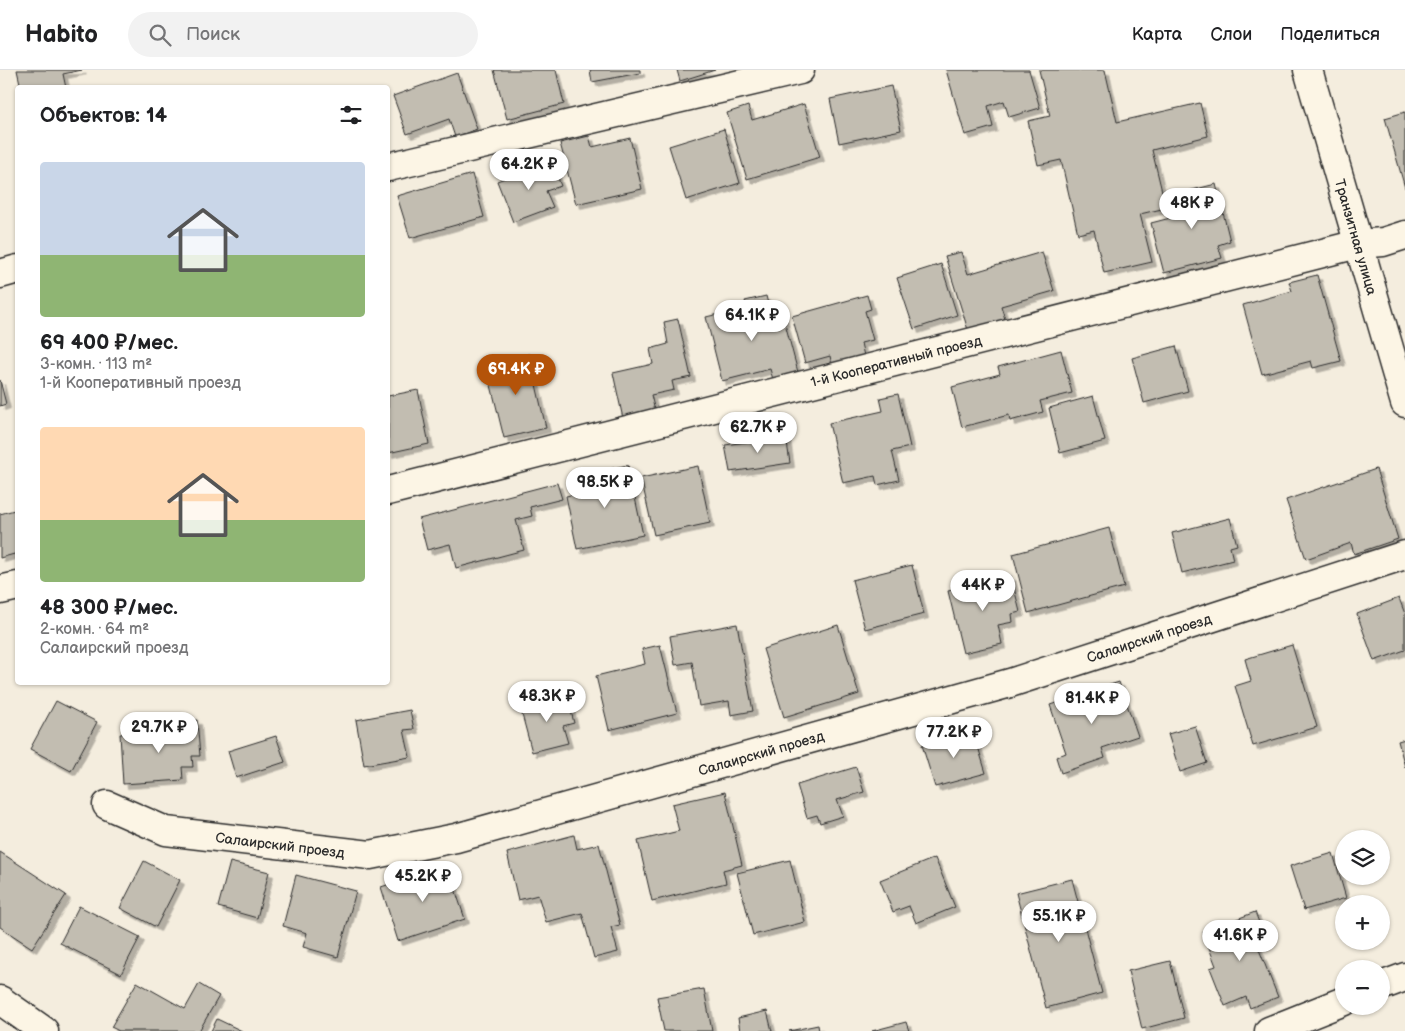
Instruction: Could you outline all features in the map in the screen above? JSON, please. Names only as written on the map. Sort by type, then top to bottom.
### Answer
[{"type":"street","points":[[390,167],[800,70]]},
{"type":"street","name":"Транзитная улица","points":[[1308,70],[1405,403]]},
{"type":"street","name":"1-й Кооперативный проезд","points":[[390,490],[1358,244],[1383,242],[1405,236]]},
{"type":"street","points":[[0,274],[15,269]]},
{"type":"street","name":"Салаирский проезд","points":[[106,805],[166,831],[370,855],[456,838],[1010,683],[1405,555]]},
{"type":"street","points":[[0,590],[15,587]]},
{"type":"street","points":[[1390,983],[1405,977]]},
{"type":"street","points":[[0,1000],[44,1031]]},
{"type":"street","points":[[1269,1031],[1335,1005]]},
{"type":"building","points":[[17,70],[82,70],[63,74],[65,85],[20,85]]},
{"type":"building","points":[[494,70],[556,70],[564,104],[507,119]]},
{"type":"building","points":[[590,70],[640,70],[640,73],[592,82]]},
{"type":"building","points":[[677,70],[715,70],[680,81]]},
{"type":"building","points":[[946,70],[1029,70],[1040,108],[1009,117],[1004,101],[988,106],[993,127],[965,135]]},
{"type":"building","points":[[1039,70],[1105,70],[1117,122],[1200,103],[1208,136],[1152,150],[1166,208],[1140,214],[1152,262],[1104,273],[1094,230],[1078,234],[1061,160],[1038,165],[1028,121],[1050,116]]},
{"type":"building","points":[[457,73],[477,129],[455,137],[449,119],[407,134],[393,96]]},
{"type":"building","points":[[891,86],[901,130],[839,143],[830,99]]},
{"type":"building","points":[[804,104],[820,157],[747,179],[727,113],[748,106],[752,120]]},
{"type":"building","points":[[1405,112],[1405,188],[1385,118]]},
{"type":"building","points":[[724,129],[740,183],[686,200],[669,146]]},
{"type":"building","points":[[589,136],[592,147],[630,138],[642,189],[576,204],[560,143]]},
{"type":"building","points":[[551,160],[561,186],[546,191],[553,207],[513,222],[497,181]]},
{"type":"building","points":[[472,174],[484,217],[410,238],[397,196]]},
{"type":"building","points":[[1216,184],[1230,241],[1218,245],[1222,258],[1164,273],[1151,223],[1178,216],[1172,195]]},
{"type":"building","points":[[961,252],[968,274],[1042,252],[1054,291],[1001,306],[1005,319],[968,330],[945,256]]},
{"type":"building","points":[[941,264],[957,315],[914,329],[897,278]]},
{"type":"building","points":[[1317,275],[1341,361],[1313,368],[1311,361],[1262,374],[1243,305],[1292,291],[1289,282]]},
{"type":"building","points":[[867,295],[871,309],[865,311],[873,340],[861,343],[864,356],[832,365],[830,356],[805,363],[792,316]]},
{"type":"building","points":[[766,296],[771,315],[782,312],[799,376],[774,383],[770,369],[722,381],[706,317],[747,307],[745,301]]},
{"type":"building","points":[[678,319],[691,377],[672,381],[674,390],[651,395],[656,415],[624,423],[613,373],[653,364],[650,349],[668,344],[664,322]]},
{"type":"building","points":[[1176,346],[1188,391],[1144,403],[1132,358]]},
{"type":"building","points":[[1061,350],[1072,393],[1040,401],[1043,412],[1010,421],[1009,415],[962,427],[952,387],[1000,374],[998,367]]},
{"type":"building","points":[[529,354],[546,428],[504,438],[486,365]]},
{"type":"building","points":[[0,380],[6,404],[0,406]]},
{"type":"building","points":[[418,390],[429,444],[390,453],[390,396]]},
{"type":"building","points":[[898,394],[910,447],[892,451],[899,480],[877,485],[875,476],[843,483],[829,423],[883,411],[880,398]]},
{"type":"building","points":[[1093,396],[1105,441],[1060,453],[1049,408]]},
{"type":"building","points":[[786,436],[790,463],[730,472],[725,445]]},
{"type":"building","points":[[628,465],[643,535],[577,549],[566,496],[584,492],[581,475]]},
{"type":"building","points":[[698,466],[710,523],[654,535],[641,478]]},
{"type":"building","points":[[1376,469],[1398,539],[1354,554],[1351,543],[1306,559],[1286,500]]},
{"type":"building","points":[[557,483],[562,499],[530,507],[532,516],[516,520],[524,550],[456,568],[450,544],[427,550],[419,519]]},
{"type":"building","points":[[15,510],[15,554],[0,558],[0,514]]},
{"type":"building","points":[[1230,518],[1237,545],[1230,547],[1233,560],[1182,573],[1172,533]]},
{"type":"building","points":[[1109,528],[1124,587],[1028,613],[1013,554]]},
{"type":"building","points":[[912,565],[924,614],[865,629],[852,580]]},
{"type":"building","points":[[1011,576],[1020,612],[1012,614],[1013,622],[998,625],[1002,644],[963,653],[948,591]]},
{"type":"building","points":[[1399,598],[1405,614],[1405,650],[1374,661],[1357,614]]},
{"type":"building","points":[[737,624],[753,711],[731,715],[729,701],[699,706],[692,662],[675,665],[670,636]]},
{"type":"building","points":[[838,625],[859,694],[784,717],[763,649]]},
{"type":"building","points":[[660,645],[677,713],[609,730],[596,676],[645,664],[642,649]]},
{"type":"building","points":[[1292,645],[1317,727],[1253,746],[1235,686],[1251,681],[1245,659]]},
{"type":"building","points":[[1119,682],[1138,736],[1102,748],[1105,758],[1061,773],[1056,757],[1066,753],[1050,705]]},
{"type":"building","points":[[567,695],[574,723],[563,726],[568,743],[532,752],[520,707]]},
{"type":"building","points":[[56,701],[97,722],[71,771],[30,749]]},
{"type":"building","points":[[410,710],[414,729],[404,730],[410,757],[364,765],[356,720]]},
{"type":"building","points":[[197,720],[200,756],[192,756],[193,767],[182,767],[183,780],[123,784],[120,734],[178,730],[178,721]]},
{"type":"building","points":[[1195,726],[1207,763],[1180,772],[1168,734]]},
{"type":"building","points":[[973,730],[986,773],[935,787],[922,745]]},
{"type":"building","points":[[276,736],[285,762],[236,778],[228,751]]},
{"type":"building","points":[[1405,739],[1405,767],[1398,741]]},
{"type":"building","points":[[856,767],[864,792],[837,800],[843,816],[820,823],[817,815],[807,818],[797,785]]},
{"type":"building","points":[[725,792],[742,865],[723,870],[726,883],[652,901],[638,841],[679,831],[672,804]]},
{"type":"building","points":[[574,835],[577,849],[599,844],[620,925],[611,927],[618,952],[594,958],[582,913],[546,922],[538,895],[518,900],[507,853]]},
{"type":"building","points":[[0,852],[66,895],[32,948],[0,927]]},
{"type":"building","points":[[1333,853],[1335,860],[1335,885],[1342,885],[1345,895],[1335,895],[1335,901],[1304,910],[1290,866]]},
{"type":"building","points":[[935,858],[955,907],[916,923],[909,906],[893,912],[880,880]]},
{"type":"building","points":[[790,860],[805,922],[753,935],[737,873]]},
{"type":"building","points":[[144,861],[180,880],[156,927],[120,908]]},
{"type":"building","points":[[230,862],[269,872],[257,918],[218,907]]},
{"type":"building","points":[[447,865],[465,919],[398,941],[381,887]]},
{"type":"building","points":[[296,875],[356,891],[338,957],[303,947],[307,933],[283,926]]},
{"type":"building","points":[[1072,879],[1102,993],[1046,1008],[1016,893]]},
{"type":"building","points":[[79,906],[140,937],[121,974],[60,943]]},
{"type":"building","points":[[1255,912],[1263,933],[1254,937],[1278,997],[1250,1008],[1246,997],[1225,1006],[1210,968],[1216,966],[1203,932]]},
{"type":"building","points":[[1170,961],[1184,1018],[1142,1029],[1128,971]]},
{"type":"building","points":[[137,982],[185,1009],[199,984],[219,996],[199,1031],[119,1031],[111,1027]]},
{"type":"building","points":[[704,989],[712,1031],[664,1031],[657,997]]},
{"type":"building","points":[[767,1011],[772,1031],[740,1031],[738,1018]]},
{"type":"building","points":[[217,1019],[242,1031],[211,1031]]},
{"type":"building","points":[[906,1022],[909,1031],[872,1031]]},
{"type":"building","points":[[818,1025],[819,1031],[789,1031]]}]
